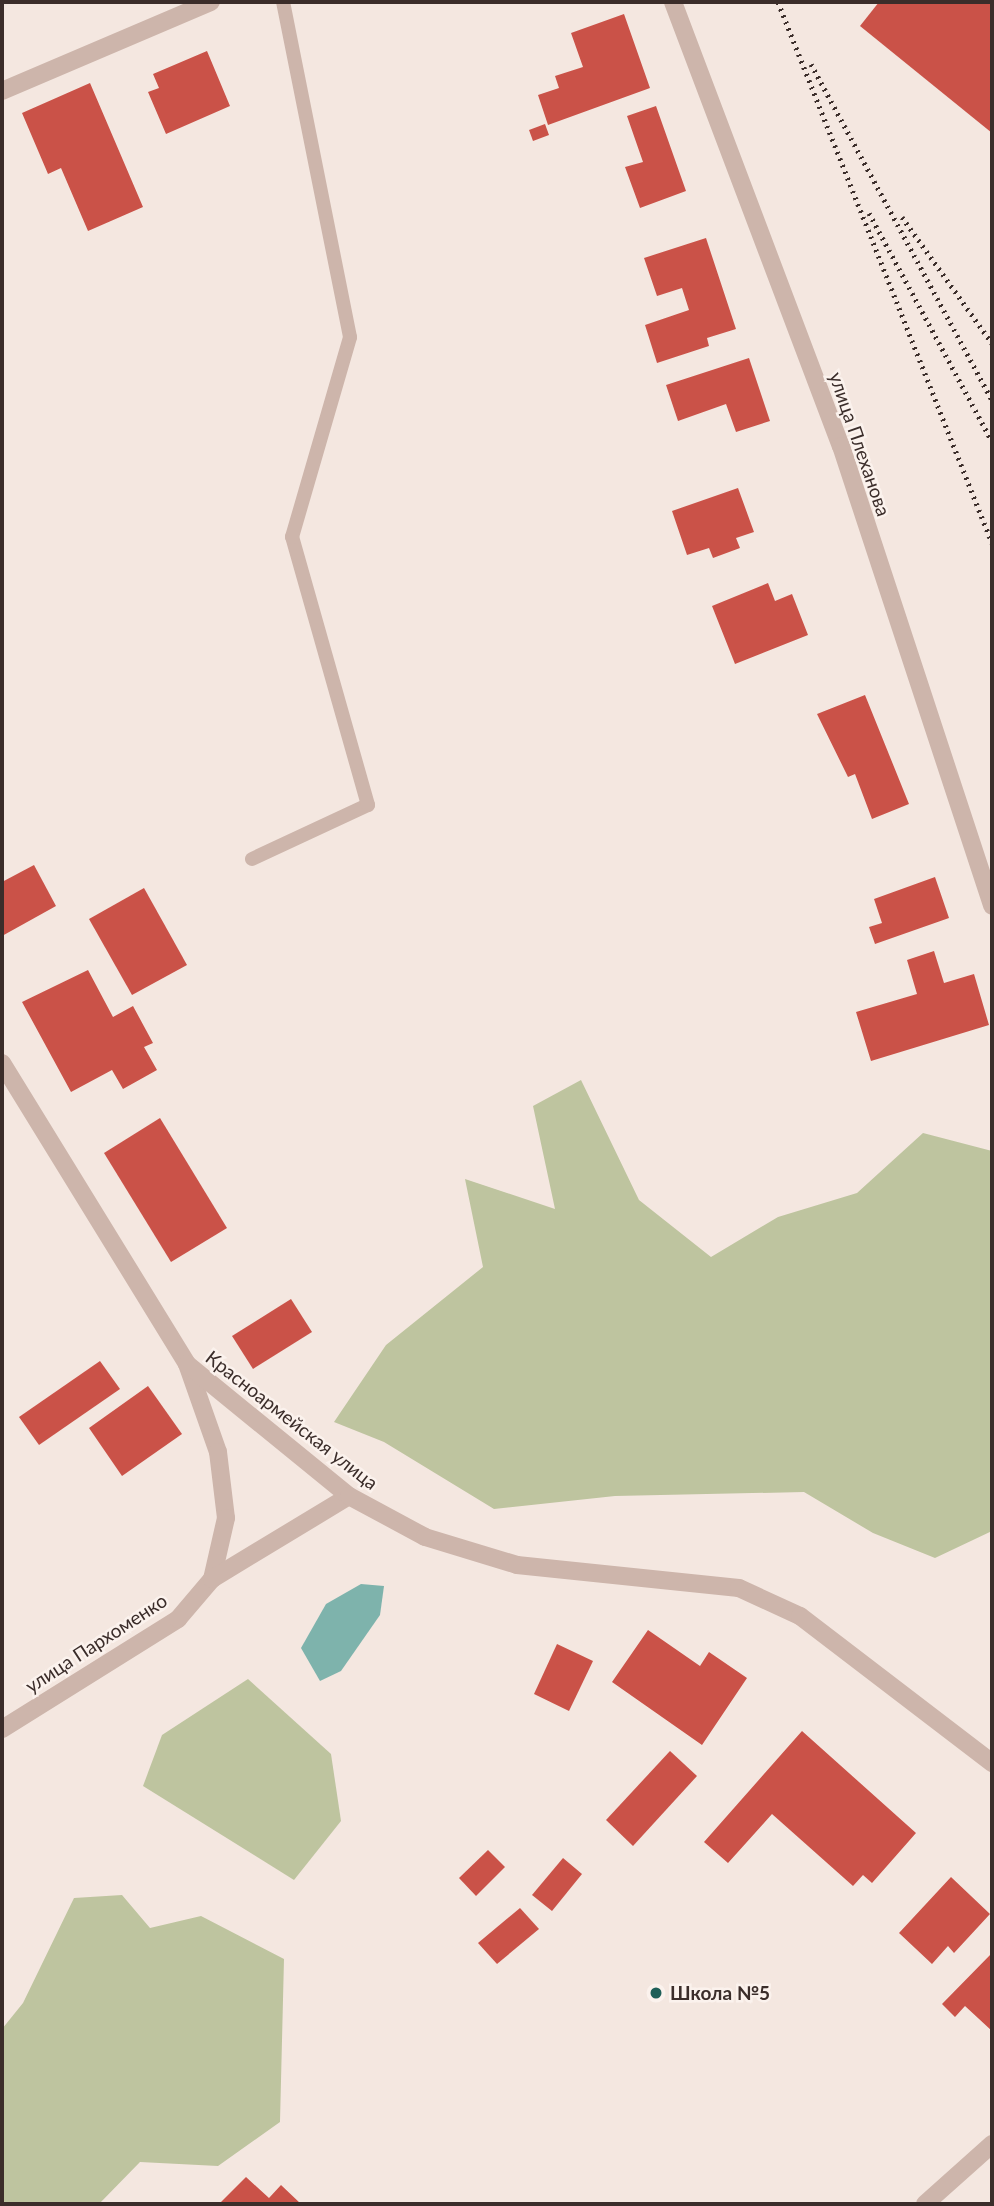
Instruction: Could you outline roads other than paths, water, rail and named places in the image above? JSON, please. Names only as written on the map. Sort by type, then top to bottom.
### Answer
[{"type":"street","points":[[2,91],[211,2]]},
{"type":"street","name":"улица Плеханова","points":[[673,2],[841,446],[992,906]]},
{"type":"street","name":"Красноармейская улица","points":[[2,1063],[187,1364],[349,1496],[425,1537],[517,1565],[739,1588],[800,1616],[992,1763]]},
{"type":"street","points":[[187,1364],[218,1452],[226,1518],[212,1579]]},
{"type":"street","name":"улица Пархоменко","points":[[2,1729],[178,1619],[212,1579],[349,1496]]},
{"type":"street","points":[[925,2204],[992,2144]]},
{"type":"lane","points":[[252,859],[369,805],[292,537],[350,337],[283,2]]},
{"type":"water","points":[[361,1584],[384,1586],[380,1615],[341,1671],[320,1681],[301,1648],[326,1604]]},
{"type":"railway","points":[[778,2],[992,543]]},
{"type":"railway","points":[[811,64],[992,400]]},
{"type":"railway","points":[[869,213],[992,441]]},
{"type":"railway","points":[[902,217],[992,343]]},
{"type":"place","name":"Школа №5","points":[[656,1993]]}]
